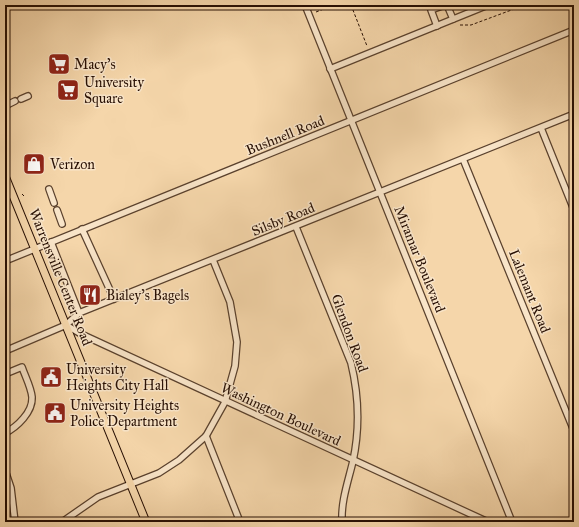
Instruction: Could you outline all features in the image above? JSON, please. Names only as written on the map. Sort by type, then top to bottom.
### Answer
[{"type":"main road","name":"Warrensville Center Road","points":[[5,176],[146,522]]},
{"type":"street","name":"Miramar Boulevard","points":[[304,5],[512,522]]},
{"type":"street","points":[[437,26],[431,10],[446,5],[453,19]]},
{"type":"street","points":[[330,69],[488,5]]},
{"type":"street","name":"Bushnell Road","points":[[5,261],[574,30]]},
{"type":"street","points":[[5,106],[28,96]]},
{"type":"street","name":"Silsby Road","points":[[5,351],[66,325],[79,313],[574,114]]},
{"type":"street","points":[[541,128],[574,210]]},
{"type":"street","name":"Lalemant Road","points":[[463,159],[574,431]]},
{"type":"street","points":[[49,189],[54,202]]},
{"type":"street","points":[[57,210],[62,224]]},
{"type":"street","name":"Glendon Road","points":[[296,227],[351,363],[358,401],[358,432],[353,461],[344,492],[342,522]]},
{"type":"street","points":[[82,229],[114,299]]},
{"type":"street","points":[[51,242],[79,313]]},
{"type":"street","points":[[62,522],[98,498],[159,473],[179,460],[206,436],[225,402],[235,366],[237,342],[230,302],[213,260]]},
{"type":"street","name":"Washington Boulevard","points":[[66,325],[81,334],[225,402],[488,522]]},
{"type":"street","points":[[5,374],[22,367],[32,397],[27,413],[12,429],[5,433]]},
{"type":"street","points":[[206,436],[240,522]]},
{"type":"street","points":[[5,470],[11,488],[15,522]]},
{"type":"path","points":[[316,12],[334,5]]},
{"type":"path","points":[[351,5],[367,46]]},
{"type":"path","points":[[460,25],[471,25],[525,5]]},
{"type":"place","name":"Macy's","points":[[59,64]]},
{"type":"place","name":"University Square","points":[[68,90]]},
{"type":"place","name":"Verizon","points":[[34,164]]},
{"type":"place","name":"Bialey's Bagels","points":[[90,295]]},
{"type":"place","name":"University Heights City Hall","points":[[51,377]]},
{"type":"place","name":"University Heights Police Department","points":[[55,413]]}]
